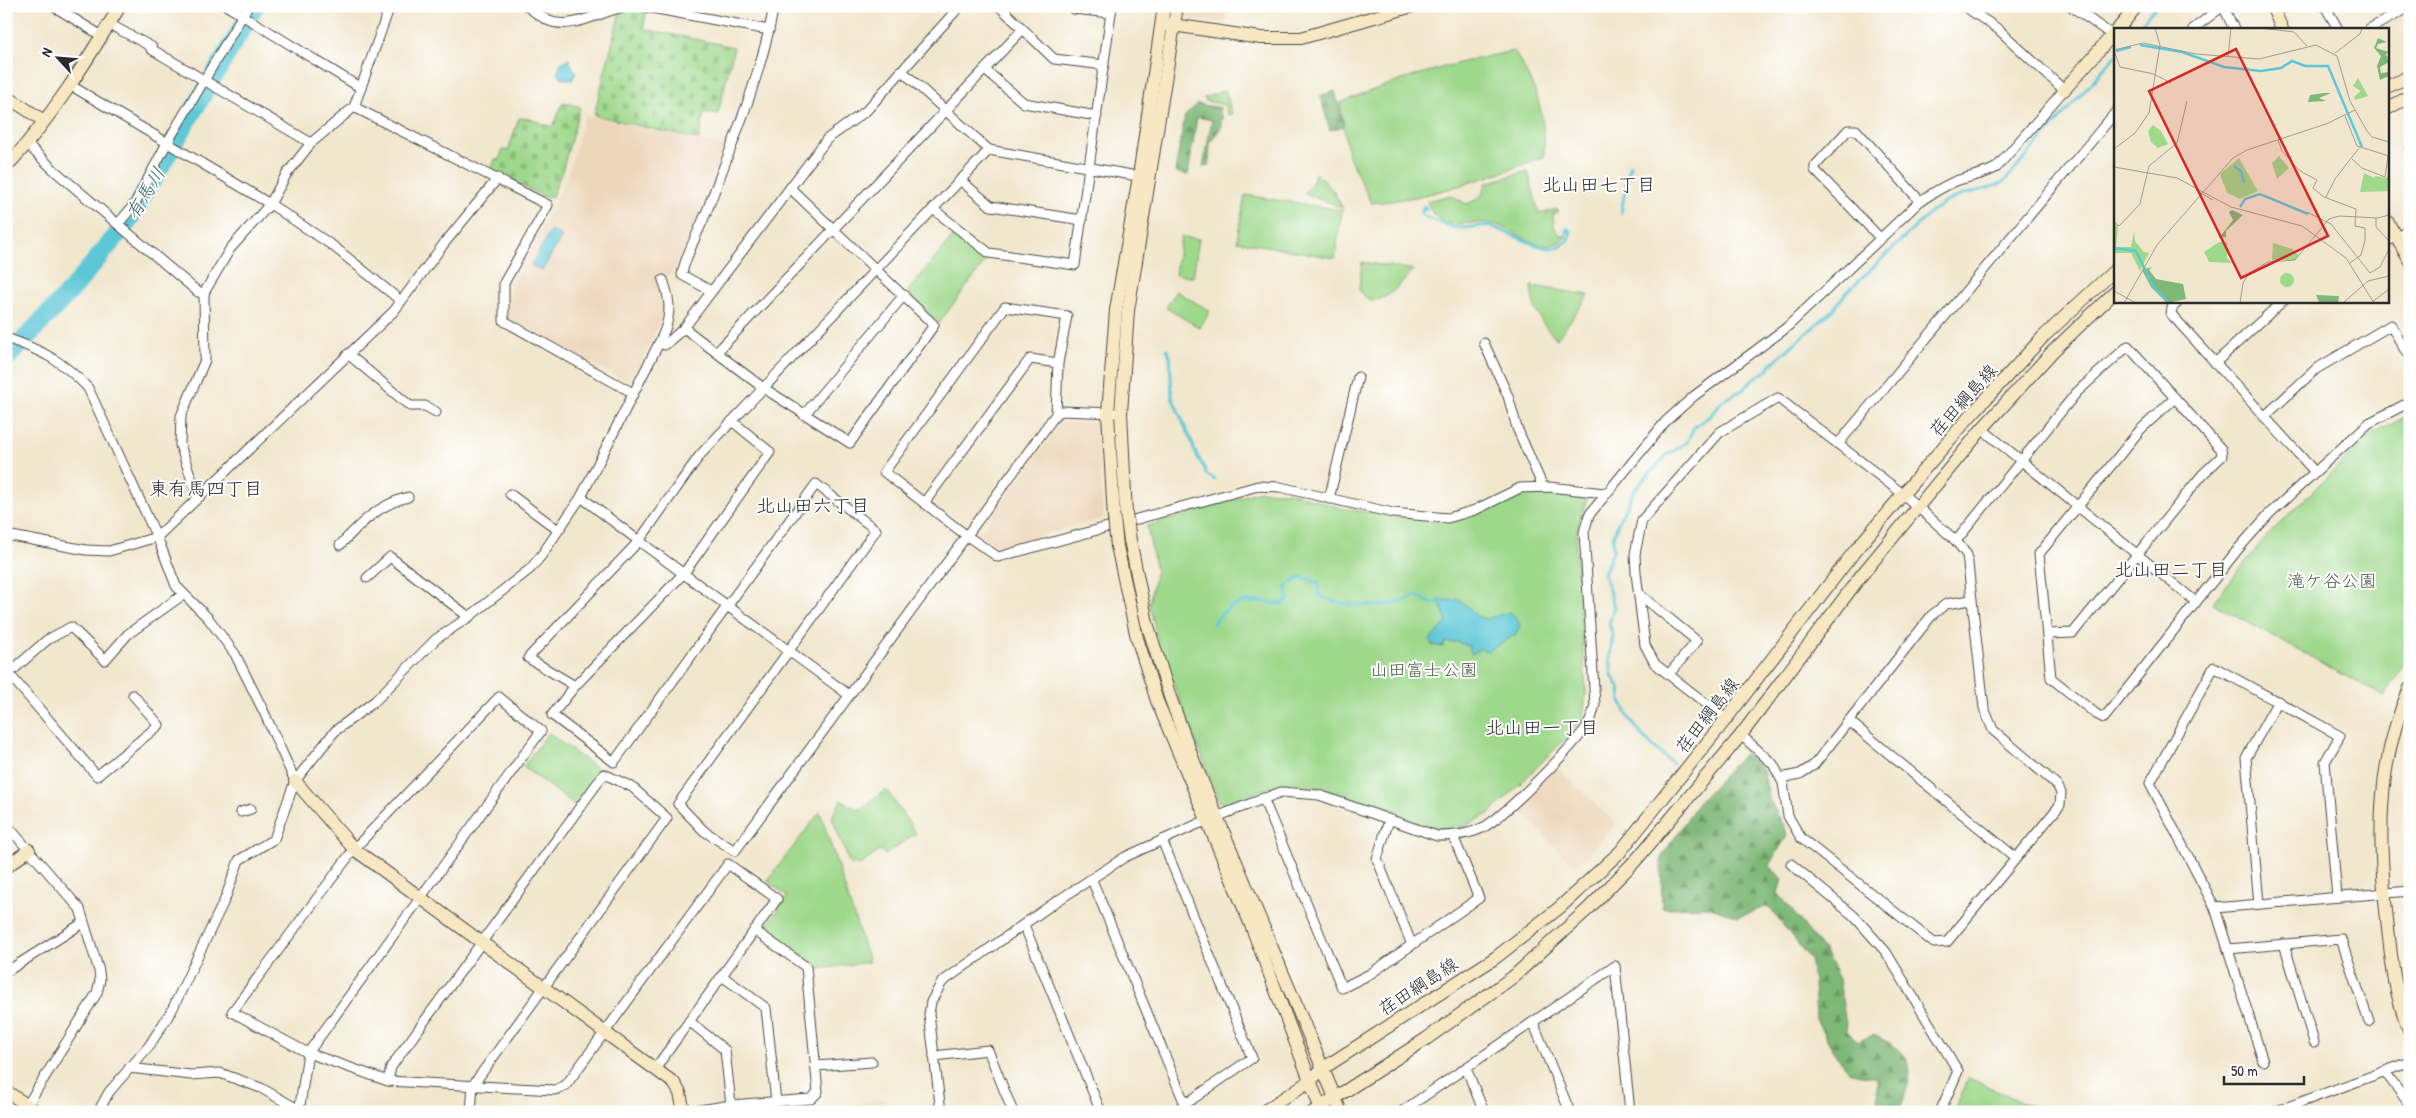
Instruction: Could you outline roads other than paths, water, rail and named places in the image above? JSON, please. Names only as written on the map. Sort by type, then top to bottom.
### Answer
[{"type":"street","points":[[53,6],[102,36]]},
{"type":"street","points":[[6,167],[44,121],[70,85],[120,6]]},
{"type":"street","points":[[227,6],[361,88]]},
{"type":"street","points":[[119,224],[134,205],[167,143],[248,6]]},
{"type":"street","points":[[527,6],[548,20],[568,23],[617,7],[628,6]]},
{"type":"street","points":[[641,6],[770,30]]},
{"type":"street","points":[[711,291],[682,275],[683,268],[697,238],[751,94],[770,30],[774,6]]},
{"type":"street","points":[[659,343],[664,345],[684,328],[827,139],[866,111],[960,6]]},
{"type":"street","points":[[999,6],[1054,59],[1104,65]]},
{"type":"street","points":[[933,209],[989,253],[1075,265],[1112,10],[1073,9],[1070,6]]},
{"type":"street","points":[[1164,6],[1168,25]]},
{"type":"street","points":[[1177,6],[1168,25],[1144,177],[1116,310],[1114,518],[1117,546],[1135,629],[1157,701],[1212,819],[1341,1112]]},
{"type":"street","points":[[1168,25],[1261,38],[1300,38],[1413,6]]},
{"type":"street","points":[[1964,6],[1975,10],[1998,29],[2064,90]]},
{"type":"street","points":[[2071,6],[2114,31]]},
{"type":"street","points":[[2118,28],[2137,6]]},
{"type":"street","points":[[2194,28],[2223,6],[2234,28]]},
{"type":"street","points":[[2272,6],[2282,28]]},
{"type":"street","points":[[2325,6],[2337,28]]},
{"type":"street","points":[[198,498],[180,445],[180,416],[205,360],[204,293],[230,249],[270,204],[286,175],[311,143],[354,107],[387,7]]},
{"type":"street","points":[[2371,28],[2410,7]]},
{"type":"street","points":[[109,24],[311,143]]},
{"type":"street","points":[[717,352],[1022,30]]},
{"type":"street","points":[[941,1112],[929,1014],[932,1002],[942,982],[1054,903],[1125,857],[1212,819],[1281,792],[1319,795],[1423,833],[1453,836],[1477,830],[1496,820],[1561,755],[1590,722],[1594,705],[1584,532],[1589,515],[1605,493],[1666,421],[1694,396],[1786,328],[1920,201],[1938,189],[1957,181],[1985,174],[1997,167],[2114,33]]},
{"type":"street","points":[[901,70],[989,150],[1144,177]]},
{"type":"street","points":[[984,70],[1024,103],[1097,116]]},
{"type":"street","points":[[2388,87],[2410,76]]},
{"type":"street","points":[[70,85],[270,204],[332,246],[401,301]]},
{"type":"street","points":[[6,96],[44,121]]},
{"type":"street","points":[[2388,108],[2410,96]]},
{"type":"street","points":[[354,107],[498,178],[548,205],[504,283],[504,321],[633,393]]},
{"type":"street","points":[[1838,444],[2114,114]]},
{"type":"street","points":[[1881,239],[1863,218],[1814,170],[1815,166],[1848,130],[1856,130],[1920,201]]},
{"type":"street","points":[[26,143],[55,171],[198,292],[204,293]]},
{"type":"street","points":[[574,686],[528,658],[639,541],[700,455],[762,387],[989,150]]},
{"type":"street","points":[[6,535],[86,550],[109,551],[156,537],[394,311],[443,245],[498,178]]},
{"type":"street","points":[[960,180],[990,206],[1082,220]]},
{"type":"street","points":[[684,328],[762,387],[850,443],[934,325],[790,188]]},
{"type":"street","points":[[2388,225],[2391,238],[2410,261]]},
{"type":"street","points":[[2391,238],[2410,229]]},
{"type":"street","name":"荏田綱島線","points":[[1263,1112],[1311,1080],[1322,1069],[1495,958],[1558,908],[1620,852],[1726,719],[1854,552],[1903,494],[1971,415],[2043,337],[2114,271]]},
{"type":"street","points":[[98,1112],[108,1092],[149,1046],[172,1010],[225,899],[239,860],[274,839],[295,781],[335,732],[374,701],[436,639],[469,617],[530,569],[558,530],[581,496],[659,343],[671,310],[669,296],[663,280]]},
{"type":"street","name":"荏田綱島線","points":[[1318,1110],[1334,1097],[1426,1039],[1513,977],[1590,908],[1637,859],[1741,734],[1860,577],[1982,429],[2053,350],[2114,293]]},
{"type":"street","points":[[804,415],[904,295]]},
{"type":"street","points":[[2178,302],[2172,308],[2171,314],[2315,472]]},
{"type":"street","points":[[2215,362],[2282,302]]},
{"type":"street","points":[[1056,414],[1058,363],[1067,316],[1005,307],[884,472],[924,504],[998,557],[1258,486],[1280,487],[1329,500],[1393,513],[1448,518],[1476,510],[1520,488],[1543,487],[1605,493]]},
{"type":"street","points":[[2264,417],[2316,369],[2391,325],[2410,359]]},
{"type":"street","points":[[10,339],[56,359],[88,388],[156,537],[176,586],[208,618],[235,654],[295,781],[354,849],[674,1083],[680,1093],[684,1112]]},
{"type":"street","points":[[1484,343],[1508,396],[1518,428],[1543,487]]},
{"type":"street","points":[[1956,541],[2077,392],[2128,346],[2221,449],[2222,456],[2202,475],[2073,633],[2048,634]]},
{"type":"street","points":[[348,354],[410,406],[425,406],[436,412]]},
{"type":"street","points":[[924,504],[1030,359],[1058,363]]},
{"type":"street","points":[[1329,500],[1358,377]]},
{"type":"street","points":[[1726,719],[1655,664],[1645,645],[1635,554],[1642,520],[1720,432],[1778,398],[1903,494],[1956,541],[1967,555],[1984,708],[1993,730],[2051,778],[2061,793],[2060,805],[1946,942],[1934,943],[1801,838],[1788,816],[1781,778],[1773,764],[1741,734]]},
{"type":"street","points":[[2175,398],[2140,430],[2040,554],[2051,678],[2096,714],[2104,718],[2269,514],[2369,423],[2410,402]]},
{"type":"street","points":[[732,421],[770,452],[684,573],[574,686],[552,715],[614,762],[816,484],[876,530],[678,804],[704,831],[735,851],[1056,414],[1062,411],[1115,413]]},
{"type":"street","points":[[1115,413],[1130,540],[1156,656],[1212,819],[1311,1080],[1318,1110]]},
{"type":"street","points":[[1982,429],[2196,602]]},
{"type":"street","points":[[510,494],[558,530]]},
{"type":"street","points":[[581,496],[639,541],[850,694]]},
{"type":"street","points":[[340,545],[376,510],[392,502],[408,498]]},
{"type":"street","points":[[368,578],[390,557],[469,617]]},
{"type":"street","points":[[133,695],[159,725],[97,776],[8,675],[47,640],[71,626],[105,660],[128,634],[184,594]]},
{"type":"street","points":[[1640,594],[1697,641],[1669,674]]},
{"type":"street","points":[[1781,778],[1800,774],[1814,765],[1932,615],[1946,604],[1971,600]]},
{"type":"street","points":[[2263,1061],[2216,908],[2150,783],[2214,667],[2340,736],[2325,762],[2337,897]]},
{"type":"street","points":[[2410,688],[2395,725],[2382,788],[2380,840],[2394,986],[2410,1032]]},
{"type":"street","points":[[129,1068],[191,1075],[220,1073],[261,1088],[299,1111],[308,1053],[541,731],[499,697],[354,849],[232,1012],[308,1053],[388,1081],[555,1090],[566,1085],[728,864],[777,899],[655,1069]]},
{"type":"street","points":[[2259,904],[2246,758],[2278,701]]},
{"type":"street","points":[[1848,721],[2016,858]]},
{"type":"street","points":[[388,1081],[392,1067],[604,774],[632,787],[667,818],[542,987],[473,1085],[471,1112]]},
{"type":"street","points":[[1264,798],[1342,988],[1370,974],[1479,898],[1453,836]]},
{"type":"street","points":[[241,812],[251,809]]},
{"type":"street","points":[[1389,820],[1377,859],[1412,945]]},
{"type":"street","points":[[6,824],[80,909],[99,971],[99,987],[29,1110],[6,1091]]},
{"type":"street","points":[[1162,840],[1252,1058],[1174,1112]]},
{"type":"street","points":[[6,866],[29,850]]},
{"type":"street","points":[[1791,864],[1854,916],[1886,952],[1958,1071],[1940,1112]]},
{"type":"street","points":[[1092,880],[1185,1104]]},
{"type":"street","points":[[2216,908],[2410,891]]},
{"type":"street","points":[[6,972],[83,923]]},
{"type":"street","points":[[1024,925],[1101,1112]]},
{"type":"street","points":[[688,1112],[731,1105],[811,1099],[818,1092],[806,967],[754,930]]},
{"type":"street","points":[[2228,949],[2341,939],[2368,1022]]},
{"type":"street","points":[[2284,944],[2314,1042]]},
{"type":"street","points":[[1401,1112],[1615,966],[1630,1112]]},
{"type":"street","points":[[722,976],[766,1008],[776,1102]]},
{"type":"street","points":[[689,1021],[725,1050],[731,1105]]},
{"type":"street","points":[[1533,1022],[1570,1112]]},
{"type":"street","points":[[934,1056],[988,1050],[1013,1112]]},
{"type":"street","points":[[816,1066],[872,1062]]},
{"type":"street","points":[[2274,1112],[2410,1062]]},
{"type":"street","points":[[1466,1068],[1484,1112]]},
{"type":"street","points":[[2384,1072],[2410,1105]]},
{"type":"water","points":[[568,58],[576,73],[572,80],[562,78],[558,73],[560,64]]},
{"type":"water","points":[[551,230],[562,236],[542,271],[531,265]]},
{"type":"water","points":[[1439,600],[1461,600],[1478,617],[1486,619],[1510,612],[1517,618],[1520,626],[1515,635],[1488,651],[1480,649],[1472,654],[1469,651],[1469,646],[1457,642],[1445,642],[1444,647],[1432,645],[1430,640],[1447,622]]},
{"type":"waterway","name":"有馬川","points":[[6,359],[73,288],[127,223],[255,6]]},
{"type":"waterway","points":[[2138,28],[2156,6]]},
{"type":"waterway","points":[[1673,764],[1645,739],[1629,718],[1621,701],[1620,688],[1612,676],[1610,655],[1613,636],[1609,624],[1614,607],[1604,574],[1613,551],[1613,538],[1617,525],[1635,489],[1667,455],[1687,442],[1694,427],[1710,416],[1722,401],[1744,389],[1754,378],[1768,370],[1770,365],[1833,310],[1845,294],[1931,212],[1954,198],[1990,188],[2005,181],[2114,57]]},
{"type":"waterway","points":[[1621,212],[1630,165]]},
{"type":"waterway","points":[[1424,210],[1427,209],[1424,206],[1421,212],[1422,215],[1443,224],[1461,228],[1489,226],[1545,247],[1556,248],[1565,243],[1571,233],[1567,228],[1565,232],[1568,231]]},
{"type":"waterway","points":[[1167,349],[1170,356],[1172,397],[1206,474],[1215,480]]},
{"type":"waterway","points":[[1213,624],[1228,609],[1244,602],[1283,604],[1289,599],[1286,586],[1301,577],[1319,583],[1318,595],[1340,603],[1367,606],[1381,605],[1406,600],[1416,595],[1430,603],[1440,603]]},
{"type":"district","name":"北山田七丁目","points":[[1599,184]]},
{"type":"district","name":"東有馬四丁目","points":[[206,488]]},
{"type":"district","name":"北山田六丁目","points":[[813,505]]},
{"type":"district","name":"北山田二丁目","points":[[2171,569]]},
{"type":"district","name":"北山田一丁目","points":[[1542,727]]},
{"type":"park label","name":"滝ケ谷公園","points":[[2332,580]]},
{"type":"park label","name":"山田富士公園","points":[[1424,669]]}]
